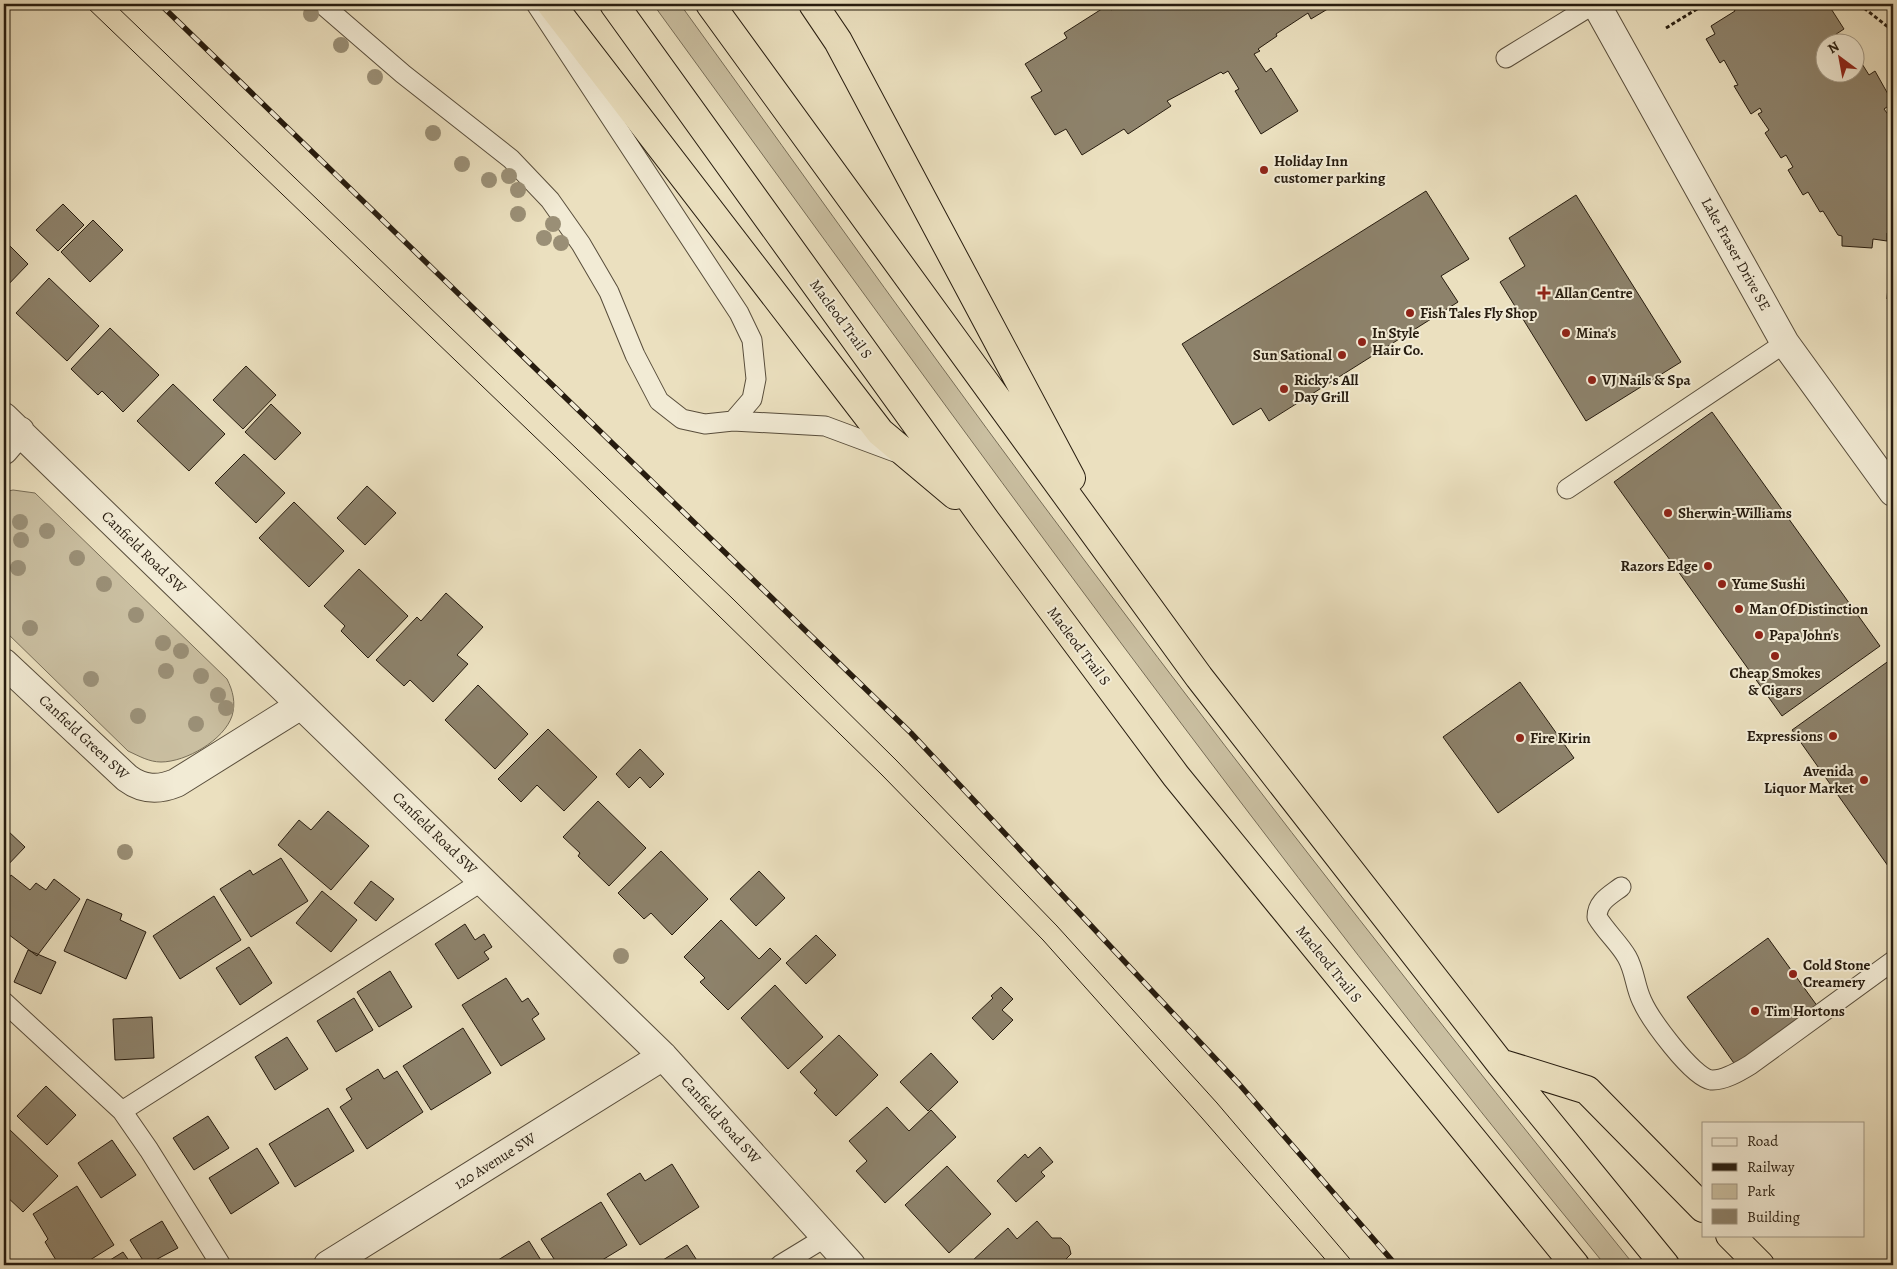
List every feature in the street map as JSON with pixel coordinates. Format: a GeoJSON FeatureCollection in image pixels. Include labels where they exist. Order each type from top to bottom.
{"type":"FeatureCollection","features":[{"type":"Feature","properties":{"kind":"highway"},"geometry":{"type":"LineString","coordinates":[[551,4],[880,432],[986,521]]}},
{"type":"Feature","properties":{"kind":"highway","name":"Macleod Trail S"},"geometry":{"type":"LineString","coordinates":[[614,4],[986,521],[1176,776],[1574,1265]]}},
{"type":"Feature","properties":{"kind":"highway"},"geometry":{"type":"LineString","coordinates":[[710,4],[1199,677],[1500,1064],[1665,1265]]}},
{"type":"Feature","properties":{"kind":"highway"},"geometry":{"type":"LineString","coordinates":[[813,4],[838,41],[1120,569]]}},
{"type":"Feature","properties":{"kind":"highway"},"geometry":{"type":"LineString","coordinates":[[1500,1064],[1587,1090],[1702,1207]]}},
{"type":"Feature","properties":{"kind":"highway"},"geometry":{"type":"LineString","coordinates":[[1731,1236],[1760,1265]]}},
{"type":"Feature","properties":{"kind":"street","name":"Lake Fraser Drive SE"},"geometry":{"type":"LineString","coordinates":[[1595,4],[1785,343],[1893,492]]}},
{"type":"Feature","properties":{"kind":"street","name":"Canfield Road SW"},"geometry":{"type":"LineString","coordinates":[[9,432],[301,705],[484,880],[663,1056],[851,1265]]}},
{"type":"Feature","properties":{"kind":"street","name":"Canfield Green SW"},"geometry":{"type":"LineString","coordinates":[[4,663],[127,778],[135,784],[152,788],[162,789],[176,783],[301,705]]}},
{"type":"Feature","properties":{"kind":"street","name":"120 Avenue SW"},"geometry":{"type":"LineString","coordinates":[[328,1265],[663,1056]]}},
{"type":"Feature","properties":{"kind":"lane"},"geometry":{"type":"LineString","coordinates":[[322,4],[403,74],[511,160],[550,200],[581,244],[609,292],[635,356],[659,401],[682,419],[705,424],[733,421],[825,426],[911,458]]}},
{"type":"Feature","properties":{"kind":"lane"},"geometry":{"type":"LineString","coordinates":[[536,4],[739,313],[752,340],[756,379],[752,399],[733,421]]}},
{"type":"Feature","properties":{"kind":"lane"},"geometry":{"type":"LineString","coordinates":[[1506,58],[1595,4]]}},
{"type":"Feature","properties":{"kind":"lane"},"geometry":{"type":"LineString","coordinates":[[1567,489],[1785,343]]}},
{"type":"Feature","properties":{"kind":"lane"},"geometry":{"type":"LineString","coordinates":[[122,1111],[484,880]]}},
{"type":"Feature","properties":{"kind":"lane"},"geometry":{"type":"LineString","coordinates":[[1620,887],[1602,902],[1597,909],[1597,917],[1627,957],[1642,1001],[1649,1013],[1692,1069],[1702,1077],[1712,1080],[1726,1077],[1750,1065],[1893,961]]}},
{"type":"Feature","properties":{"kind":"lane"},"geometry":{"type":"LineString","coordinates":[[4,1002],[122,1111],[149,1150],[221,1265]]}},
{"type":"Feature","properties":{"kind":"lane"},"geometry":{"type":"LineString","coordinates":[[780,1265],[826,1236]]}},
{"type":"Feature","properties":{"kind":"path"},"geometry":{"type":"LineString","coordinates":[[1666,28],[1705,4]]}},
{"type":"Feature","properties":{"kind":"path"},"geometry":{"type":"LineString","coordinates":[[1859,4],[1893,31]]}},
{"type":"Feature","properties":{"kind":"green space"},"geometry":{"type":"Polygon","coordinates":[[[653,4],[680,4],[987,429],[1224,745],[1496,1093],[1634,1265],[1605,1265],[1359,956],[1238,799],[1002,483],[653,4]]]}},
{"type":"Feature","properties":{"kind":"green space"},"geometry":{"type":"Polygon","coordinates":[[[13,490],[35,493],[227,679],[233,697],[232,716],[228,725],[213,741],[192,754],[171,761],[152,761],[128,751],[4,630],[4,492],[13,490]]]}},
{"type":"Feature","properties":{"kind":"building"},"geometry":{"type":"Polygon","coordinates":[[[1121,4],[1336,4],[1311,19],[1308,13],[1276,34],[1277,36],[1254,54],[1266,72],[1271,68],[1298,111],[1261,134],[1235,91],[1239,89],[1228,71],[1223,74],[1221,72],[1167,101],[1171,106],[1128,134],[1124,129],[1082,155],[1066,129],[1055,135],[1031,97],[1042,91],[1025,64],[1067,38],[1064,33],[1108,5],[1111,10],[1121,4]]]}},
{"type":"Feature","properties":{"kind":"building"},"geometry":{"type":"Polygon","coordinates":[[[1741,4],[1828,4],[1844,29],[1839,32],[1814,32],[1814,82],[1864,82],[1864,67],[1869,75],[1875,71],[1893,103],[1884,109],[1890,117],[1893,117],[1893,300],[1887,299],[1892,233],[1887,233],[1887,241],[1873,239],[1872,248],[1842,246],[1842,236],[1838,235],[1823,211],[1820,212],[1808,192],[1803,195],[1788,170],[1793,167],[1786,155],[1781,158],[1765,133],[1769,130],[1758,114],[1762,112],[1760,108],[1751,114],[1734,86],[1738,85],[1724,60],[1720,63],[1706,39],[1715,34],[1711,26],[1735,11],[1734,9],[1741,4]]]}},
{"type":"Feature","properties":{"kind":"building"},"geometry":{"type":"Polygon","coordinates":[[[1426,191],[1469,259],[1441,276],[1458,302],[1269,421],[1261,408],[1233,425],[1182,344],[1426,191]]]}},
{"type":"Feature","properties":{"kind":"building"},"geometry":{"type":"Polygon","coordinates":[[[1576,195],[1681,362],[1586,421],[1500,282],[1525,266],[1509,238],[1576,195]]]}},
{"type":"Feature","properties":{"kind":"building"},"geometry":{"type":"Polygon","coordinates":[[[63,204],[84,225],[58,251],[36,230],[63,204]]]}},
{"type":"Feature","properties":{"kind":"building"},"geometry":{"type":"Polygon","coordinates":[[[93,220],[123,250],[90,282],[61,252],[93,220]]]}},
{"type":"Feature","properties":{"kind":"building"},"geometry":{"type":"Polygon","coordinates":[[[4,240],[28,264],[4,289],[4,240]]]}},
{"type":"Feature","properties":{"kind":"building"},"geometry":{"type":"Polygon","coordinates":[[[49,278],[99,326],[67,361],[16,313],[49,278]]]}},
{"type":"Feature","properties":{"kind":"building"},"geometry":{"type":"Polygon","coordinates":[[[110,328],[159,375],[123,412],[102,391],[98,395],[71,369],[110,328]]]}},
{"type":"Feature","properties":{"kind":"building"},"geometry":{"type":"Polygon","coordinates":[[[246,366],[276,395],[243,429],[213,400],[246,366]]]}},
{"type":"Feature","properties":{"kind":"building"},"geometry":{"type":"Polygon","coordinates":[[[173,384],[225,434],[189,471],[137,421],[173,384]]]}},
{"type":"Feature","properties":{"kind":"building"},"geometry":{"type":"Polygon","coordinates":[[[271,404],[301,433],[275,460],[245,432],[271,404]]]}},
{"type":"Feature","properties":{"kind":"building"},"geometry":{"type":"Polygon","coordinates":[[[1712,412],[1880,646],[1782,716],[1614,482],[1712,412]]]}},
{"type":"Feature","properties":{"kind":"building"},"geometry":{"type":"Polygon","coordinates":[[[244,454],[285,493],[256,523],[215,483],[244,454]]]}},
{"type":"Feature","properties":{"kind":"building"},"geometry":{"type":"Polygon","coordinates":[[[367,486],[396,513],[365,545],[337,518],[367,486]]]}},
{"type":"Feature","properties":{"kind":"building"},"geometry":{"type":"Polygon","coordinates":[[[294,502],[344,551],[309,587],[259,538],[294,502]]]}},
{"type":"Feature","properties":{"kind":"building"},"geometry":{"type":"Polygon","coordinates":[[[359,569],[408,616],[368,658],[341,631],[345,626],[324,606],[359,569]]]}},
{"type":"Feature","properties":{"kind":"building"},"geometry":{"type":"Polygon","coordinates":[[[446,593],[483,627],[457,655],[468,664],[433,702],[410,680],[404,686],[376,660],[417,617],[421,621],[446,593]]]}},
{"type":"Feature","properties":{"kind":"building"},"geometry":{"type":"Polygon","coordinates":[[[1890,660],[1893,665],[1893,873],[1792,730],[1890,660]]]}},
{"type":"Feature","properties":{"kind":"building"},"geometry":{"type":"Polygon","coordinates":[[[1520,682],[1574,758],[1498,813],[1443,737],[1520,682]]]}},
{"type":"Feature","properties":{"kind":"building"},"geometry":{"type":"Polygon","coordinates":[[[478,685],[528,734],[495,769],[445,720],[478,685]]]}},
{"type":"Feature","properties":{"kind":"building"},"geometry":{"type":"Polygon","coordinates":[[[548,729],[597,777],[564,811],[537,785],[521,802],[498,779],[548,729]]]}},
{"type":"Feature","properties":{"kind":"building"},"geometry":{"type":"Polygon","coordinates":[[[640,749],[664,774],[650,788],[640,777],[629,788],[616,774],[640,749]]]}},
{"type":"Feature","properties":{"kind":"building"},"geometry":{"type":"Polygon","coordinates":[[[598,801],[646,848],[609,886],[578,856],[580,853],[563,837],[598,801]]]}},
{"type":"Feature","properties":{"kind":"building"},"geometry":{"type":"Polygon","coordinates":[[[328,811],[369,846],[331,890],[278,845],[299,820],[311,830],[328,811]]]}},
{"type":"Feature","properties":{"kind":"building"},"geometry":{"type":"Polygon","coordinates":[[[4,822],[9,827],[7,830],[25,847],[4,869],[4,822]]]}},
{"type":"Feature","properties":{"kind":"building"},"geometry":{"type":"Polygon","coordinates":[[[661,851],[708,899],[672,935],[651,913],[644,919],[618,893],[661,851]]]}},
{"type":"Feature","properties":{"kind":"building"},"geometry":{"type":"Polygon","coordinates":[[[281,858],[308,901],[251,937],[220,889],[250,870],[253,875],[281,858]]]}},
{"type":"Feature","properties":{"kind":"building"},"geometry":{"type":"Polygon","coordinates":[[[759,871],[785,898],[756,926],[730,899],[759,871]]]}},
{"type":"Feature","properties":{"kind":"building"},"geometry":{"type":"Polygon","coordinates":[[[11,875],[30,890],[36,883],[46,890],[54,879],[80,899],[37,956],[4,931],[4,885],[11,875]]]}},
{"type":"Feature","properties":{"kind":"building"},"geometry":{"type":"Polygon","coordinates":[[[371,881],[394,899],[376,921],[354,903],[371,881]]]}},
{"type":"Feature","properties":{"kind":"building"},"geometry":{"type":"Polygon","coordinates":[[[322,891],[357,920],[331,952],[296,923],[322,891]]]}},
{"type":"Feature","properties":{"kind":"building"},"geometry":{"type":"Polygon","coordinates":[[[214,896],[241,940],[180,979],[153,936],[214,896]]]}},
{"type":"Feature","properties":{"kind":"building"},"geometry":{"type":"Polygon","coordinates":[[[87,899],[122,914],[120,920],[146,932],[126,979],[64,951],[87,899]]]}},
{"type":"Feature","properties":{"kind":"building"},"geometry":{"type":"Polygon","coordinates":[[[721,920],[759,959],[770,948],[781,959],[728,1010],[700,982],[705,978],[684,957],[721,920]]]}},
{"type":"Feature","properties":{"kind":"building"},"geometry":{"type":"Polygon","coordinates":[[[465,924],[475,940],[484,934],[492,947],[484,952],[489,959],[458,979],[435,944],[465,924]]]}},
{"type":"Feature","properties":{"kind":"building"},"geometry":{"type":"Polygon","coordinates":[[[816,935],[836,955],[806,984],[786,963],[816,935]]]}},
{"type":"Feature","properties":{"kind":"building"},"geometry":{"type":"Polygon","coordinates":[[[1768,938],[1818,1007],[1736,1066],[1687,997],[1768,938]]]}},
{"type":"Feature","properties":{"kind":"building"},"geometry":{"type":"Polygon","coordinates":[[[249,947],[272,983],[240,1005],[216,968],[249,947]]]}},
{"type":"Feature","properties":{"kind":"building"},"geometry":{"type":"Polygon","coordinates":[[[28,950],[56,962],[41,994],[14,982],[28,950]]]}},
{"type":"Feature","properties":{"kind":"building"},"geometry":{"type":"Polygon","coordinates":[[[390,971],[412,1007],[379,1027],[357,992],[390,971]]]}},
{"type":"Feature","properties":{"kind":"building"},"geometry":{"type":"Polygon","coordinates":[[[506,978],[522,1002],[528,998],[539,1014],[532,1019],[545,1039],[501,1066],[462,1005],[506,978]]]}},
{"type":"Feature","properties":{"kind":"building"},"geometry":{"type":"Polygon","coordinates":[[[775,985],[823,1037],[788,1069],[741,1018],[775,985]]]}},
{"type":"Feature","properties":{"kind":"building"},"geometry":{"type":"Polygon","coordinates":[[[1001,987],[1013,999],[1002,1010],[1013,1020],[993,1040],[972,1018],[993,998],[991,996],[1001,987]]]}},
{"type":"Feature","properties":{"kind":"building"},"geometry":{"type":"Polygon","coordinates":[[[354,998],[373,1030],[336,1052],[317,1021],[354,998]]]}},
{"type":"Feature","properties":{"kind":"building"},"geometry":{"type":"Polygon","coordinates":[[[152,1017],[154,1058],[115,1060],[113,1019],[152,1017]]]}},
{"type":"Feature","properties":{"kind":"building"},"geometry":{"type":"Polygon","coordinates":[[[463,1028],[491,1073],[431,1110],[403,1066],[463,1028]]]}},
{"type":"Feature","properties":{"kind":"building"},"geometry":{"type":"Polygon","coordinates":[[[839,1035],[878,1075],[836,1116],[814,1093],[817,1090],[800,1072],[839,1035]]]}},
{"type":"Feature","properties":{"kind":"building"},"geometry":{"type":"Polygon","coordinates":[[[287,1037],[308,1069],[275,1090],[255,1057],[287,1037]]]}},
{"type":"Feature","properties":{"kind":"building"},"geometry":{"type":"Polygon","coordinates":[[[931,1053],[958,1082],[928,1111],[900,1082],[931,1053]]]}},
{"type":"Feature","properties":{"kind":"building"},"geometry":{"type":"Polygon","coordinates":[[[378,1069],[384,1079],[397,1071],[423,1112],[367,1149],[340,1107],[352,1099],[346,1089],[378,1069]]]}},
{"type":"Feature","properties":{"kind":"building"},"geometry":{"type":"Polygon","coordinates":[[[46,1086],[76,1115],[47,1145],[17,1116],[46,1086]]]}},
{"type":"Feature","properties":{"kind":"building"},"geometry":{"type":"Polygon","coordinates":[[[887,1107],[909,1131],[931,1110],[956,1137],[885,1203],[856,1171],[867,1161],[849,1141],[887,1107]]]}},
{"type":"Feature","properties":{"kind":"building"},"geometry":{"type":"Polygon","coordinates":[[[328,1108],[354,1151],[295,1187],[269,1144],[328,1108]]]}},
{"type":"Feature","properties":{"kind":"building"},"geometry":{"type":"Polygon","coordinates":[[[208,1116],[229,1148],[194,1170],[173,1138],[208,1116]]]}},
{"type":"Feature","properties":{"kind":"building"},"geometry":{"type":"Polygon","coordinates":[[[9,1129],[58,1176],[23,1212],[4,1194],[4,1134],[9,1129]]]}},
{"type":"Feature","properties":{"kind":"building"},"geometry":{"type":"Polygon","coordinates":[[[112,1140],[136,1175],[101,1198],[78,1163],[112,1140]]]}},
{"type":"Feature","properties":{"kind":"building"},"geometry":{"type":"Polygon","coordinates":[[[1040,1147],[1053,1162],[1041,1172],[1045,1176],[1016,1202],[997,1181],[1025,1154],[1028,1158],[1040,1147]]]}},
{"type":"Feature","properties":{"kind":"building"},"geometry":{"type":"Polygon","coordinates":[[[257,1148],[279,1183],[231,1214],[209,1178],[257,1148]]]}},
{"type":"Feature","properties":{"kind":"building"},"geometry":{"type":"Polygon","coordinates":[[[672,1164],[699,1207],[640,1245],[607,1194],[640,1173],[645,1181],[672,1164]]]}},
{"type":"Feature","properties":{"kind":"building"},"geometry":{"type":"Polygon","coordinates":[[[947,1166],[991,1214],[949,1253],[905,1205],[947,1166]]]}},
{"type":"Feature","properties":{"kind":"building"},"geometry":{"type":"Polygon","coordinates":[[[77,1186],[114,1245],[82,1265],[59,1265],[45,1242],[48,1239],[33,1214],[77,1186]]]}},
{"type":"Feature","properties":{"kind":"building"},"geometry":{"type":"Polygon","coordinates":[[[601,1202],[627,1245],[594,1265],[558,1265],[541,1239],[601,1202]]]}},
{"type":"Feature","properties":{"kind":"building"},"geometry":{"type":"Polygon","coordinates":[[[162,1221],[178,1248],[146,1265],[130,1240],[162,1221]]]}},
{"type":"Feature","properties":{"kind":"building"},"geometry":{"type":"Polygon","coordinates":[[[1037,1221],[1052,1238],[1061,1238],[1069,1246],[1071,1254],[1064,1261],[1054,1265],[976,1265],[972,1261],[1008,1228],[1017,1239],[1037,1221]]]}},
{"type":"Feature","properties":{"kind":"building"},"geometry":{"type":"Polygon","coordinates":[[[529,1241],[544,1265],[490,1265],[529,1241]]]}},
{"type":"Feature","properties":{"kind":"building"},"geometry":{"type":"Polygon","coordinates":[[[687,1245],[700,1265],[655,1265],[687,1245]]]}},
{"type":"Feature","properties":{"kind":"building"},"geometry":{"type":"Polygon","coordinates":[[[123,1252],[132,1265],[102,1265],[123,1252]]]}},
{"type":"Feature","properties":{"kind":"tram line"},"geometry":{"type":"LineString","coordinates":[[84,4],[555,456],[882,775],[1043,940],[1330,1265]]}},
{"type":"Feature","properties":{"kind":"tram line"},"geometry":{"type":"LineString","coordinates":[[114,4],[733,599],[896,760],[1057,926],[1217,1103],[1355,1265]]}},
{"type":"Feature","properties":{"kind":"railway"},"geometry":{"type":"LineString","coordinates":[[160,4],[911,733],[1239,1084],[1396,1265]]}},
{"type":"Feature","properties":{"kind":"place","name":"Holiday Inn customer parking"},"geometry":{"type":"Point","coordinates":[1264,170]}},
{"type":"Feature","properties":{"kind":"place","name":"Allan Centre"},"geometry":{"type":"Point","coordinates":[1544,293]}},
{"type":"Feature","properties":{"kind":"place","name":"Fish Tales Fly Shop"},"geometry":{"type":"Point","coordinates":[1410,313]}},
{"type":"Feature","properties":{"kind":"place","name":"Mina's"},"geometry":{"type":"Point","coordinates":[1566,333]}},
{"type":"Feature","properties":{"kind":"place","name":"In Style Hair Co."},"geometry":{"type":"Point","coordinates":[1362,342]}},
{"type":"Feature","properties":{"kind":"place","name":"Sun Sational"},"geometry":{"type":"Point","coordinates":[1342,355]}},
{"type":"Feature","properties":{"kind":"place","name":"VJ Nails & Spa"},"geometry":{"type":"Point","coordinates":[1592,380]}},
{"type":"Feature","properties":{"kind":"place","name":"Ricky's All Day Grill"},"geometry":{"type":"Point","coordinates":[1284,389]}},
{"type":"Feature","properties":{"kind":"place","name":"Sherwin-Williams"},"geometry":{"type":"Point","coordinates":[1668,513]}},
{"type":"Feature","properties":{"kind":"place","name":"Razors Edge"},"geometry":{"type":"Point","coordinates":[1708,566]}},
{"type":"Feature","properties":{"kind":"place","name":"Yume Sushi"},"geometry":{"type":"Point","coordinates":[1722,584]}},
{"type":"Feature","properties":{"kind":"place","name":"Man Of Distinction"},"geometry":{"type":"Point","coordinates":[1739,609]}},
{"type":"Feature","properties":{"kind":"place","name":"Papa John's"},"geometry":{"type":"Point","coordinates":[1759,635]}},
{"type":"Feature","properties":{"kind":"place","name":"Cheap Smokes & Cigars"},"geometry":{"type":"Point","coordinates":[1775,656]}},
{"type":"Feature","properties":{"kind":"place","name":"Expressions"},"geometry":{"type":"Point","coordinates":[1833,736]}},
{"type":"Feature","properties":{"kind":"place","name":"Fire Kirin"},"geometry":{"type":"Point","coordinates":[1520,738]}},
{"type":"Feature","properties":{"kind":"place","name":"Avenida Liquor Market"},"geometry":{"type":"Point","coordinates":[1864,780]}},
{"type":"Feature","properties":{"kind":"place","name":"Cold Stone Creamery"},"geometry":{"type":"Point","coordinates":[1793,974]}},
{"type":"Feature","properties":{"kind":"place","name":"Tim Hortons"},"geometry":{"type":"Point","coordinates":[1755,1011]}}]}
